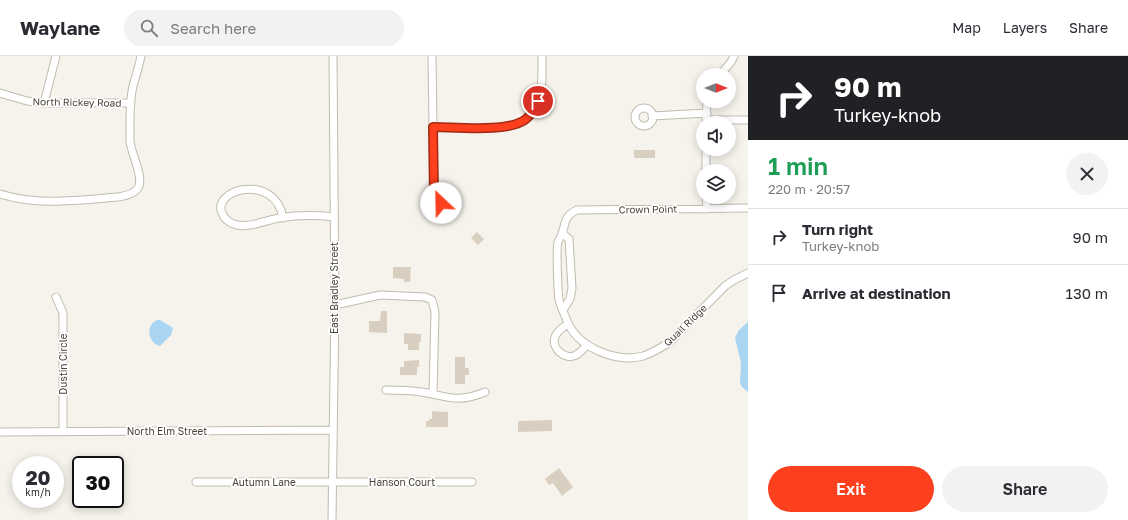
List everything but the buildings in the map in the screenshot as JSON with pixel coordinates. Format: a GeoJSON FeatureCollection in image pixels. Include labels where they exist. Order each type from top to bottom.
{"type":"FeatureCollection","features":[{"type":"Feature","properties":{"kind":"street"},"geometry":{"type":"LineString","coordinates":[[44,103],[56,56]]}},
{"type":"Feature","properties":{"kind":"street"},"geometry":{"type":"LineString","coordinates":[[0,194],[16,199],[46,202],[127,196],[132,193],[139,186],[140,177],[130,143],[133,87],[141,56]]}},
{"type":"Feature","properties":{"kind":"street","name":"East Bradley Street"},"geometry":{"type":"LineString","coordinates":[[332,520],[335,305],[333,56]]}},
{"type":"Feature","properties":{"kind":"street"},"geometry":{"type":"LineString","coordinates":[[432,56],[434,196]]}},
{"type":"Feature","properties":{"kind":"street"},"geometry":{"type":"LineString","coordinates":[[433,127],[497,128],[515,125],[525,120],[533,112],[542,87],[542,56]]}},
{"type":"Feature","properties":{"kind":"street"},"geometry":{"type":"LineString","coordinates":[[726,68],[734,56]]}},
{"type":"Feature","properties":{"kind":"street","name":"North Rickey Road"},"geometry":{"type":"LineString","coordinates":[[0,93],[27,101],[44,103],[131,103]]}},
{"type":"Feature","properties":{"kind":"street"},"geometry":{"type":"LineString","coordinates":[[652,116],[696,118]]}},
{"type":"Feature","properties":{"kind":"street"},"geometry":{"type":"LineString","coordinates":[[736,120],[748,120]]}},
{"type":"Feature","properties":{"kind":"street"},"geometry":{"type":"LineString","coordinates":[[284,218],[277,200],[272,195],[257,190],[243,190],[228,194],[222,204],[222,214],[227,220],[238,225],[245,226],[284,218],[320,216],[334,217]]}},
{"type":"Feature","properties":{"kind":"street"},"geometry":{"type":"LineString","coordinates":[[706,204],[706,209]]}},
{"type":"Feature","properties":{"kind":"street","name":"Crown Point"},"geometry":{"type":"LineString","coordinates":[[562,233],[568,216],[578,210],[748,208]]}},
{"type":"Feature","properties":{"kind":"street"},"geometry":{"type":"LineString","coordinates":[[562,233],[569,239],[572,288],[570,299],[563,310]]}},
{"type":"Feature","properties":{"kind":"street","name":"Quail Ridge"},"geometry":{"type":"LineString","coordinates":[[562,233],[557,243],[559,300],[568,324],[587,344],[610,356],[634,358],[652,352],[670,342],[725,286],[748,273]]}},
{"type":"Feature","properties":{"kind":"street"},"geometry":{"type":"LineString","coordinates":[[335,305],[380,295],[425,297],[432,300],[435,312],[433,394]]}},
{"type":"Feature","properties":{"kind":"street","name":"Dustin Circle"},"geometry":{"type":"LineString","coordinates":[[56,297],[63,313],[63,432]]}},
{"type":"Feature","properties":{"kind":"street"},"geometry":{"type":"LineString","coordinates":[[568,324],[559,330],[555,337],[554,343],[556,349],[562,355],[569,357],[576,355],[587,344]]}},
{"type":"Feature","properties":{"kind":"street"},"geometry":{"type":"LineString","coordinates":[[386,390],[409,390],[451,398],[472,397],[485,392]]}},
{"type":"Feature","properties":{"kind":"street","name":"North Elm Street"},"geometry":{"type":"LineString","coordinates":[[0,432],[333,430]]}},
{"type":"Feature","properties":{"kind":"street","name":"Autumn Lane"},"geometry":{"type":"LineString","coordinates":[[196,482],[333,482]]}},
{"type":"Feature","properties":{"kind":"street","name":"Hanson Court"},"geometry":{"type":"LineString","coordinates":[[333,482],[472,482]]}},
{"type":"Feature","properties":{"kind":"water"},"geometry":{"type":"Polygon","coordinates":[[[157,320],[160,320],[173,328],[171,335],[160,346],[154,343],[150,337],[149,331],[152,324],[157,320]]]}},
{"type":"Feature","properties":{"kind":"water"},"geometry":{"type":"Polygon","coordinates":[[[748,322],[748,392],[741,386],[741,363],[735,338],[739,330],[748,322]]]}},
{"type":"Feature","properties":{"kind":"route"},"geometry":{"type":"LineString","coordinates":[[441,203],[439,198],[434,196],[433,127],[497,128],[515,125],[525,120],[533,112],[538,101]]}}]}
